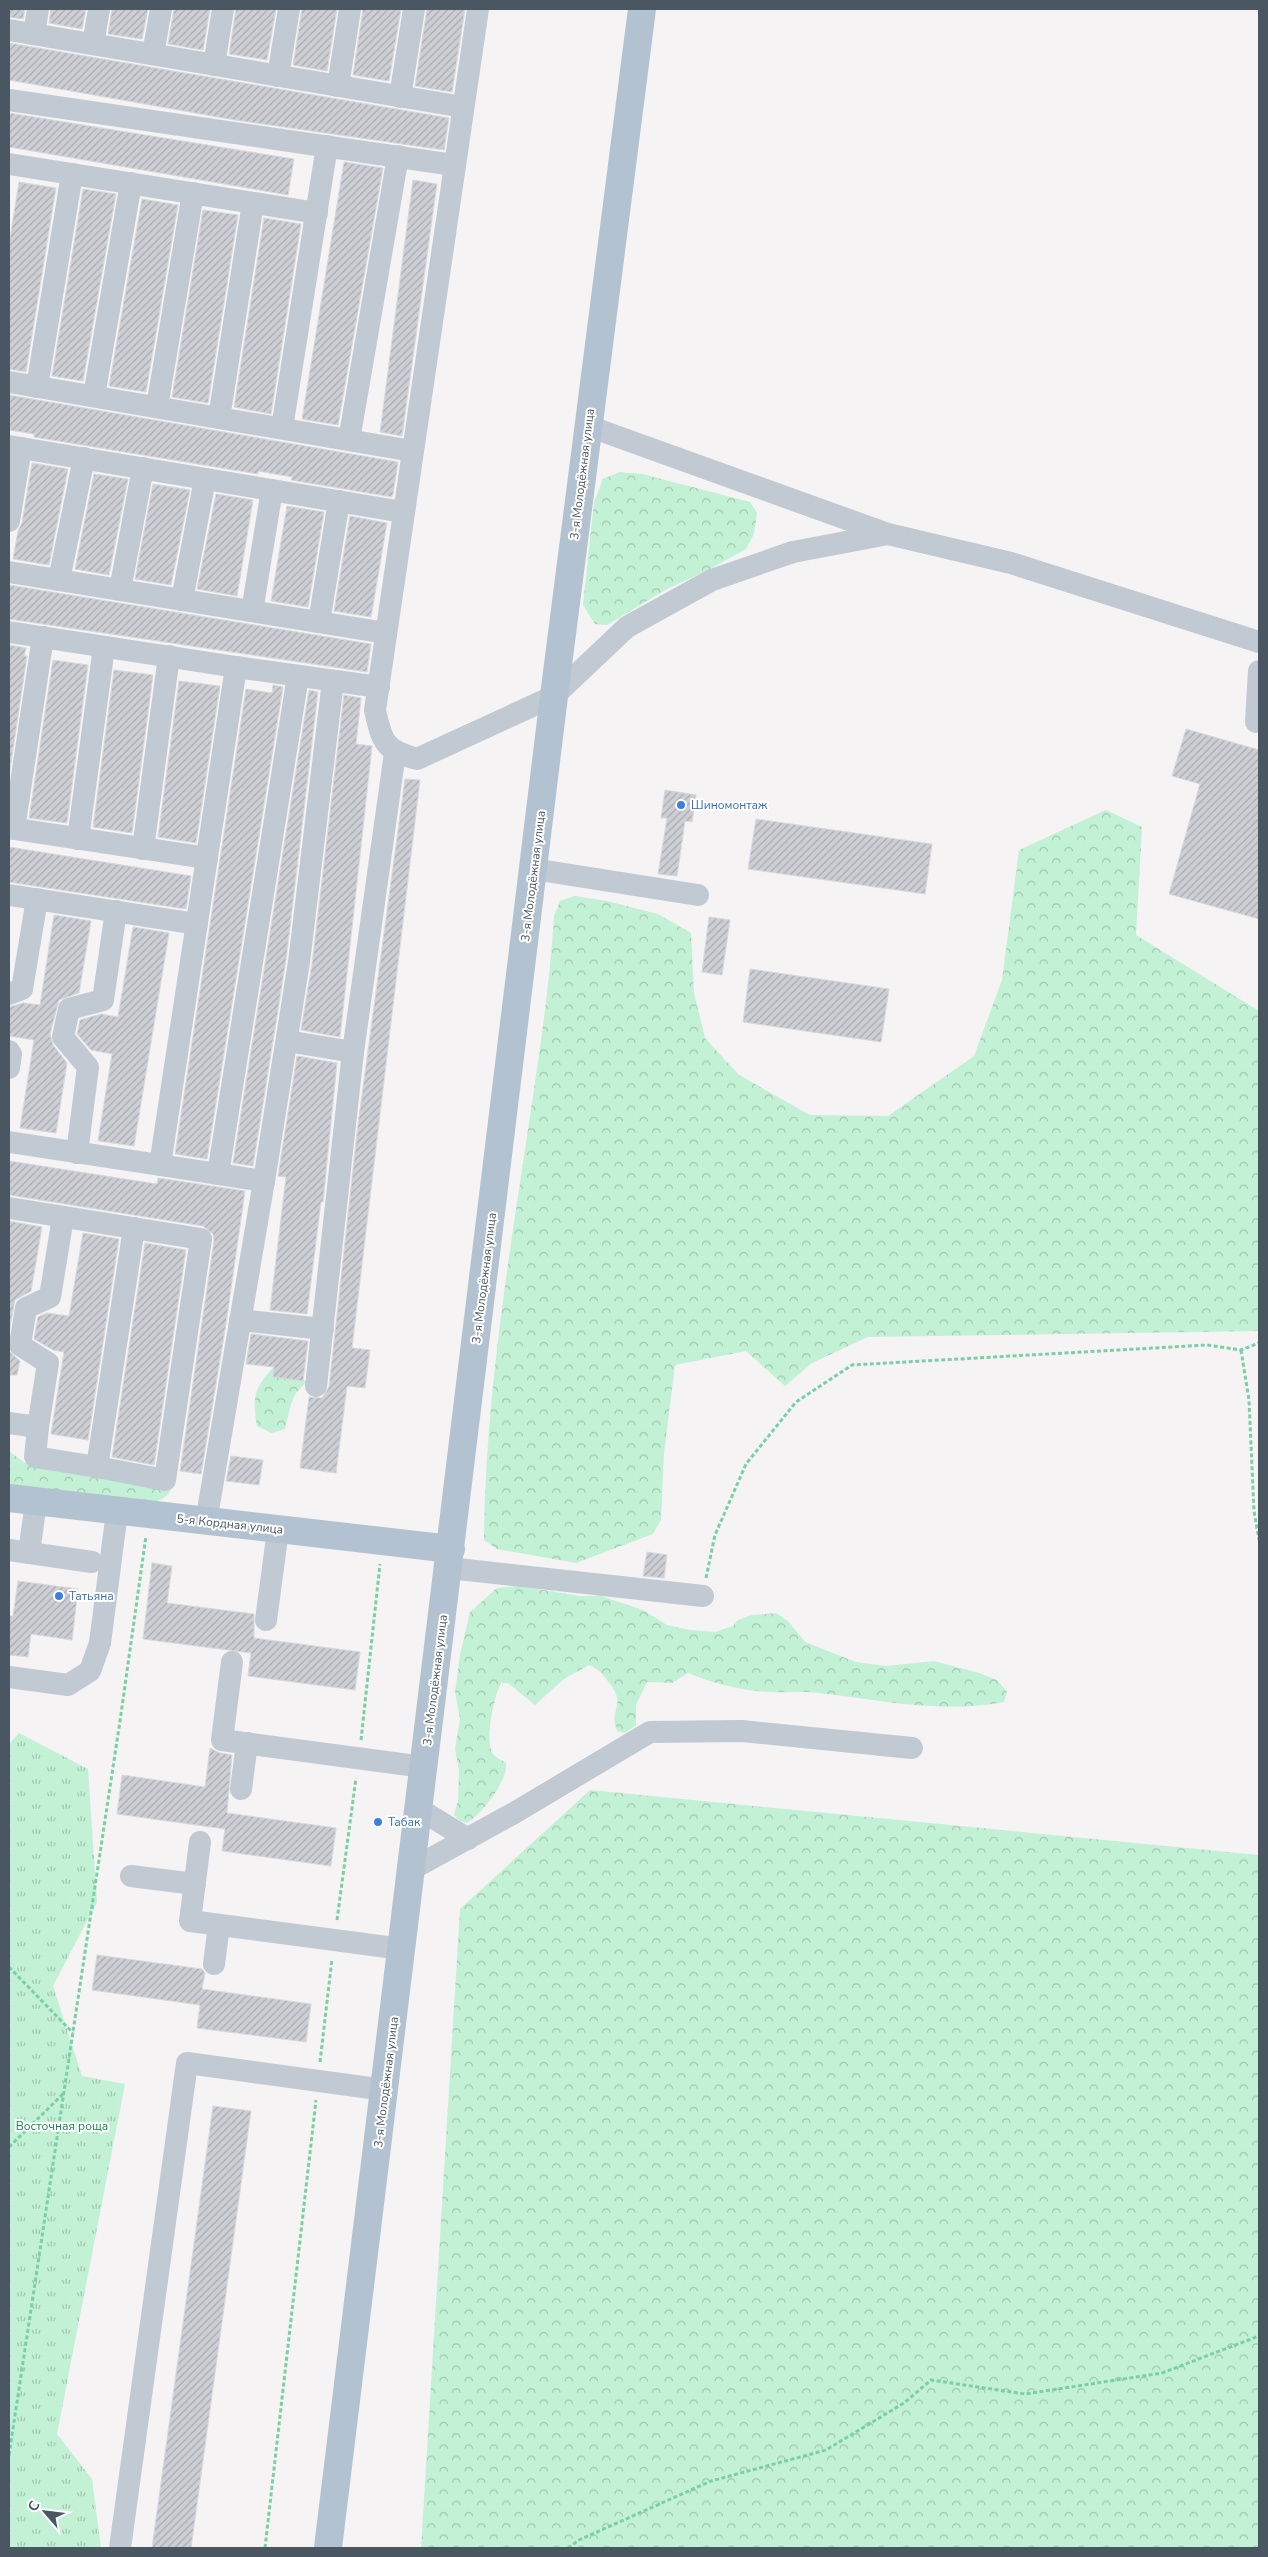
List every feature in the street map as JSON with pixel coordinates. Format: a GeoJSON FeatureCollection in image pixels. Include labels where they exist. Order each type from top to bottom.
{"type":"FeatureCollection","features":[{"type":"Feature","properties":{"kind":"main road","name":"3-я Молодёжная улица"},"geometry":{"type":"LineString","coordinates":[[328,2548],[554,696],[642,9]]}},
{"type":"Feature","properties":{"kind":"main road","name":"5-я Кордная улица"},"geometry":{"type":"LineString","coordinates":[[9,1498],[149,1516],[383,1541],[450,1559]]}},
{"type":"Feature","properties":{"kind":"street"},"geometry":{"type":"LineString","coordinates":[[34,34],[38,9]]}},
{"type":"Feature","properties":{"kind":"street"},"geometry":{"type":"LineString","coordinates":[[93,44],[99,9]]}},
{"type":"Feature","properties":{"kind":"street"},"geometry":{"type":"LineString","coordinates":[[153,54],[161,9]]}},
{"type":"Feature","properties":{"kind":"street"},"geometry":{"type":"LineString","coordinates":[[214,65],[223,9]]}},
{"type":"Feature","properties":{"kind":"street"},"geometry":{"type":"LineString","coordinates":[[278,76],[289,9]]}},
{"type":"Feature","properties":{"kind":"street"},"geometry":{"type":"LineString","coordinates":[[338,86],[350,9]]}},
{"type":"Feature","properties":{"kind":"street"},"geometry":{"type":"LineString","coordinates":[[400,97],[414,9]]}},
{"type":"Feature","properties":{"kind":"street"},"geometry":{"type":"LineString","coordinates":[[478,9],[462,107],[375,710],[380,734],[395,753],[417,759],[554,696],[627,627],[712,580],[793,552],[888,534]]}},
{"type":"Feature","properties":{"kind":"street"},"geometry":{"type":"LineString","coordinates":[[9,30],[462,107]]}},
{"type":"Feature","properties":{"kind":"street"},"geometry":{"type":"LineString","coordinates":[[9,100],[454,165]]}},
{"type":"Feature","properties":{"kind":"street"},"geometry":{"type":"LineString","coordinates":[[282,428],[327,146]]}},
{"type":"Feature","properties":{"kind":"street"},"geometry":{"type":"LineString","coordinates":[[350,440],[398,156]]}},
{"type":"Feature","properties":{"kind":"street"},"geometry":{"type":"LineString","coordinates":[[9,164],[316,213]]}},
{"type":"Feature","properties":{"kind":"street"},"geometry":{"type":"LineString","coordinates":[[37,387],[72,174]]}},
{"type":"Feature","properties":{"kind":"street"},"geometry":{"type":"LineString","coordinates":[[94,396],[130,183]]}},
{"type":"Feature","properties":{"kind":"street"},"geometry":{"type":"LineString","coordinates":[[157,407],[193,193]]}},
{"type":"Feature","properties":{"kind":"street"},"geometry":{"type":"LineString","coordinates":[[219,418],[253,203]]}},
{"type":"Feature","properties":{"kind":"street"},"geometry":{"type":"LineString","coordinates":[[9,382],[412,451]]}},
{"type":"Feature","properties":{"kind":"street"},"geometry":{"type":"LineString","coordinates":[[588,426],[888,534],[1011,563],[1259,642]]}},
{"type":"Feature","properties":{"kind":"street"},"geometry":{"type":"LineString","coordinates":[[9,521],[15,447],[404,512]]}},
{"type":"Feature","properties":{"kind":"street"},"geometry":{"type":"LineString","coordinates":[[59,580],[84,458]]}},
{"type":"Feature","properties":{"kind":"street"},"geometry":{"type":"LineString","coordinates":[[120,590],[143,468]]}},
{"type":"Feature","properties":{"kind":"street"},"geometry":{"type":"LineString","coordinates":[[182,600],[204,479]]}},
{"type":"Feature","properties":{"kind":"street"},"geometry":{"type":"LineString","coordinates":[[252,611],[272,490]]}},
{"type":"Feature","properties":{"kind":"street"},"geometry":{"type":"LineString","coordinates":[[319,622],[339,501]]}},
{"type":"Feature","properties":{"kind":"street"},"geometry":{"type":"LineString","coordinates":[[9,572],[386,632]]}},
{"type":"Feature","properties":{"kind":"street"},"geometry":{"type":"LineString","coordinates":[[9,632],[379,687]]}},
{"type":"Feature","properties":{"kind":"street"},"geometry":{"type":"LineString","coordinates":[[43,637],[11,829],[207,858]]}},
{"type":"Feature","properties":{"kind":"street"},"geometry":{"type":"LineString","coordinates":[[78,839],[104,646]]}},
{"type":"Feature","properties":{"kind":"street"},"geometry":{"type":"LineString","coordinates":[[143,849],[169,656]]}},
{"type":"Feature","properties":{"kind":"street"},"geometry":{"type":"LineString","coordinates":[[160,1165],[236,667]]}},
{"type":"Feature","properties":{"kind":"street"},"geometry":{"type":"LineString","coordinates":[[1256,722],[1259,671]]}},
{"type":"Feature","properties":{"kind":"street"},"geometry":{"type":"LineString","coordinates":[[218,1174],[298,676]]}},
{"type":"Feature","properties":{"kind":"street"},"geometry":{"type":"LineString","coordinates":[[206,1522],[300,962],[333,681]]}},
{"type":"Feature","properties":{"kind":"street"},"geometry":{"type":"LineString","coordinates":[[316,1386],[353,1052],[395,753]]}},
{"type":"Feature","properties":{"kind":"street"},"geometry":{"type":"LineString","coordinates":[[534,869],[698,895]]}},
{"type":"Feature","properties":{"kind":"street"},"geometry":{"type":"LineString","coordinates":[[9,895],[197,924]]}},
{"type":"Feature","properties":{"kind":"street"},"geometry":{"type":"LineString","coordinates":[[9,994],[22,989],[37,899]]}},
{"type":"Feature","properties":{"kind":"street"},"geometry":{"type":"LineString","coordinates":[[77,1153],[88,1068],[63,1037],[68,1009],[103,1000],[116,911]]}},
{"type":"Feature","properties":{"kind":"street"},"geometry":{"type":"LineString","coordinates":[[287,1041],[353,1052]]}},
{"type":"Feature","properties":{"kind":"street"},"geometry":{"type":"LineString","coordinates":[[9,1052],[11,1054],[9,1068]]}},
{"type":"Feature","properties":{"kind":"street"},"geometry":{"type":"LineString","coordinates":[[9,1142],[264,1181]]}},
{"type":"Feature","properties":{"kind":"street"},"geometry":{"type":"LineString","coordinates":[[9,1208],[201,1239],[165,1480],[35,1457],[48,1363],[20,1345],[26,1308],[50,1297],[63,1217]]}},
{"type":"Feature","properties":{"kind":"street"},"geometry":{"type":"LineString","coordinates":[[97,1467],[134,1228]]}},
{"type":"Feature","properties":{"kind":"street"},"geometry":{"type":"LineString","coordinates":[[240,1320],[323,1329]]}},
{"type":"Feature","properties":{"kind":"street"},"geometry":{"type":"LineString","coordinates":[[9,1423],[38,1427]]}},
{"type":"Feature","properties":{"kind":"street"},"geometry":{"type":"LineString","coordinates":[[36,1502],[19,1552],[92,1562]]}},
{"type":"Feature","properties":{"kind":"street"},"geometry":{"type":"LineString","coordinates":[[9,1677],[68,1685],[90,1671],[100,1643],[117,1512]]}},
{"type":"Feature","properties":{"kind":"street"},"geometry":{"type":"LineString","coordinates":[[266,1620],[278,1530]]}},
{"type":"Feature","properties":{"kind":"street"},"geometry":{"type":"LineString","coordinates":[[450,1559],[703,1596]]}},
{"type":"Feature","properties":{"kind":"street"},"geometry":{"type":"LineString","coordinates":[[232,1662],[222,1740],[424,1768]]}},
{"type":"Feature","properties":{"kind":"street"},"geometry":{"type":"LineString","coordinates":[[412,1869],[650,1732],[742,1731],[912,1748]]}},
{"type":"Feature","properties":{"kind":"street"},"geometry":{"type":"LineString","coordinates":[[241,1788],[247,1744]]}},
{"type":"Feature","properties":{"kind":"street"},"geometry":{"type":"LineString","coordinates":[[419,1809],[468,1838]]}},
{"type":"Feature","properties":{"kind":"street"},"geometry":{"type":"LineString","coordinates":[[200,1842],[190,1921],[402,1950]]}},
{"type":"Feature","properties":{"kind":"street"},"geometry":{"type":"LineString","coordinates":[[131,1876],[195,1884]]}},
{"type":"Feature","properties":{"kind":"street"},"geometry":{"type":"LineString","coordinates":[[214,1964],[219,1925]]}},
{"type":"Feature","properties":{"kind":"street"},"geometry":{"type":"LineString","coordinates":[[120,2548],[186,2064],[385,2090]]}},
{"type":"Feature","properties":{"kind":"path"},"geometry":{"type":"LineString","coordinates":[[703,1596],[714,1535],[746,1464],[796,1402],[852,1366],[1207,1345],[1241,1350],[1259,1343]]}},
{"type":"Feature","properties":{"kind":"path"},"geometry":{"type":"LineString","coordinates":[[1241,1350],[1249,1400],[1254,1511],[1259,1540]]}},
{"type":"Feature","properties":{"kind":"path"},"geometry":{"type":"LineString","coordinates":[[9,2455],[149,1516]]}},
{"type":"Feature","properties":{"kind":"path"},"geometry":{"type":"LineString","coordinates":[[265,2548],[334,1940],[359,1758],[383,1541]]}},
{"type":"Feature","properties":{"kind":"path"},"geometry":{"type":"LineString","coordinates":[[9,1967],[73,2033]]}},
{"type":"Feature","properties":{"kind":"path"},"geometry":{"type":"LineString","coordinates":[[9,2147],[64,2094]]}},
{"type":"Feature","properties":{"kind":"path"},"geometry":{"type":"LineString","coordinates":[[568,2548],[578,2540],[711,2480],[826,2450],[904,2403],[931,2380],[1025,2394],[1162,2373],[1259,2336]]}},
{"type":"Feature","properties":{"kind":"green space"},"geometry":{"type":"Polygon","coordinates":[[[619,472],[642,474],[750,502],[757,513],[754,534],[746,549],[710,569],[667,589],[607,625],[595,624],[583,605],[594,502],[603,479],[619,472]]]}},
{"type":"Feature","properties":{"kind":"green space"},"geometry":{"type":"Polygon","coordinates":[[[1106,810],[1142,827],[1136,935],[1259,1011],[1259,1331],[868,1337],[812,1363],[785,1386],[746,1351],[675,1365],[664,1453],[661,1520],[653,1534],[576,1563],[497,1549],[484,1540],[488,1446],[497,1351],[541,1040],[554,916],[560,901],[575,896],[607,901],[658,914],[691,933],[694,993],[705,1038],[739,1075],[810,1115],[888,1116],[974,1056],[1002,980],[1019,850],[1106,810]]]}},
{"type":"Feature","properties":{"kind":"green space"},"geometry":{"type":"Polygon","coordinates":[[[274,1367],[273,1377],[307,1381],[296,1393],[291,1404],[285,1429],[272,1433],[257,1426],[255,1400],[262,1381],[274,1367]]]}},
{"type":"Feature","properties":{"kind":"green space"},"geometry":{"type":"Polygon","coordinates":[[[9,1451],[25,1463],[173,1482],[171,1490],[167,1495],[155,1502],[55,1500],[9,1484],[9,1451]]]}},
{"type":"Feature","properties":{"kind":"green space"},"geometry":{"type":"Polygon","coordinates":[[[519,1586],[580,1596],[601,1596],[643,1610],[667,1625],[690,1630],[715,1632],[733,1626],[738,1620],[752,1615],[776,1613],[788,1621],[805,1642],[856,1662],[886,1666],[934,1661],[979,1673],[997,1680],[1007,1692],[1004,1702],[957,1707],[911,1705],[813,1692],[749,1690],[717,1683],[688,1673],[672,1683],[647,1682],[636,1705],[636,1725],[625,1733],[617,1731],[615,1723],[617,1696],[601,1673],[589,1665],[564,1679],[535,1705],[508,1683],[501,1683],[493,1708],[489,1739],[493,1754],[506,1763],[506,1770],[493,1796],[480,1812],[467,1823],[460,1821],[454,1815],[458,1801],[459,1770],[455,1749],[460,1719],[455,1692],[460,1655],[470,1612],[497,1588],[519,1586]]]}},
{"type":"Feature","properties":{"kind":"green space","name":"Восточная роща"},"geometry":{"type":"Polygon","coordinates":[[[19,1733],[88,1769],[97,1902],[53,1986],[82,2076],[125,2084],[57,2434],[92,2479],[101,2548],[9,2548],[9,1744],[19,1733]]]}},
{"type":"Feature","properties":{"kind":"green space"},"geometry":{"type":"Polygon","coordinates":[[[590,1790],[1259,1855],[1259,2548],[421,2548],[460,1909],[590,1790]]]}},
{"type":"Feature","properties":{"kind":"building"},"geometry":{"type":"Polygon","coordinates":[[[9,9],[25,9],[23,19],[9,17],[9,9]]]}},
{"type":"Feature","properties":{"kind":"building"},"geometry":{"type":"Polygon","coordinates":[[[51,9],[86,9],[82,29],[49,23],[51,9]]]}},
{"type":"Feature","properties":{"kind":"building"},"geometry":{"type":"Polygon","coordinates":[[[112,9],[148,9],[142,39],[108,34],[112,9]]]}},
{"type":"Feature","properties":{"kind":"building"},"geometry":{"type":"Polygon","coordinates":[[[174,9],[210,9],[203,50],[168,44],[174,9]]]}},
{"type":"Feature","properties":{"kind":"building"},"geometry":{"type":"Polygon","coordinates":[[[236,9],[276,9],[267,60],[229,54],[236,9]]]}},
{"type":"Feature","properties":{"kind":"building"},"geometry":{"type":"Polygon","coordinates":[[[302,9],[337,9],[327,71],[293,65],[302,9]]]}},
{"type":"Feature","properties":{"kind":"building"},"geometry":{"type":"Polygon","coordinates":[[[363,9],[401,9],[389,81],[353,75],[363,9]]]}},
{"type":"Feature","properties":{"kind":"building"},"geometry":{"type":"Polygon","coordinates":[[[427,9],[465,9],[452,92],[415,86],[427,9]]]}},
{"type":"Feature","properties":{"kind":"building"},"geometry":{"type":"Polygon","coordinates":[[[9,43],[449,118],[444,150],[235,120],[9,80],[9,43]]]}},
{"type":"Feature","properties":{"kind":"building"},"geometry":{"type":"Polygon","coordinates":[[[9,113],[294,159],[288,195],[9,147],[9,113]]]}},
{"type":"Feature","properties":{"kind":"building"},"geometry":{"type":"Polygon","coordinates":[[[344,162],[383,168],[338,425],[302,419],[344,162]]]}},
{"type":"Feature","properties":{"kind":"building"},"geometry":{"type":"Polygon","coordinates":[[[413,180],[437,184],[402,436],[380,432],[413,180]]]}},
{"type":"Feature","properties":{"kind":"building"},"geometry":{"type":"Polygon","coordinates":[[[19,182],[56,188],[26,372],[9,369],[9,244],[19,182]]]}},
{"type":"Feature","properties":{"kind":"building"},"geometry":{"type":"Polygon","coordinates":[[[83,189],[116,194],[83,381],[52,376],[83,189]]]}},
{"type":"Feature","properties":{"kind":"building"},"geometry":{"type":"Polygon","coordinates":[[[142,199],[178,205],[146,392],[109,386],[142,199]]]}},
{"type":"Feature","properties":{"kind":"building"},"geometry":{"type":"Polygon","coordinates":[[[203,210],[238,215],[208,403],[172,397],[203,210]]]}},
{"type":"Feature","properties":{"kind":"building"},"geometry":{"type":"Polygon","coordinates":[[[264,218],[301,224],[271,414],[234,407],[264,218]]]}},
{"type":"Feature","properties":{"kind":"building"},"geometry":{"type":"Polygon","coordinates":[[[9,395],[398,462],[393,494],[392,497],[291,480],[292,477],[258,471],[258,474],[34,437],[34,434],[9,430],[9,395]]]}},
{"type":"Feature","properties":{"kind":"building"},"geometry":{"type":"Polygon","coordinates":[[[32,463],[68,469],[49,565],[13,559],[18,531],[22,523],[32,463]]]}},
{"type":"Feature","properties":{"kind":"building"},"geometry":{"type":"Polygon","coordinates":[[[94,474],[128,479],[109,575],[75,569],[94,474]]]}},
{"type":"Feature","properties":{"kind":"building"},"geometry":{"type":"Polygon","coordinates":[[[153,484],[190,490],[171,585],[135,579],[153,484]]]}},
{"type":"Feature","properties":{"kind":"building"},"geometry":{"type":"Polygon","coordinates":[[[216,494],[253,500],[237,596],[197,589],[216,494]]]}},
{"type":"Feature","properties":{"kind":"building"},"geometry":{"type":"Polygon","coordinates":[[[287,506],[324,512],[308,607],[271,601],[287,506]]]}},
{"type":"Feature","properties":{"kind":"building"},"geometry":{"type":"Polygon","coordinates":[[[350,516],[387,523],[371,617],[334,611],[350,516]]]}},
{"type":"Feature","properties":{"kind":"building"},"geometry":{"type":"Polygon","coordinates":[[[9,585],[371,644],[367,672],[9,619],[9,585]]]}},
{"type":"Feature","properties":{"kind":"building"},"geometry":{"type":"Polygon","coordinates":[[[9,645],[26,648],[24,656],[27,656],[9,776],[9,645]]]}},
{"type":"Feature","properties":{"kind":"building"},"geometry":{"type":"Polygon","coordinates":[[[53,660],[88,665],[67,823],[29,818],[53,660]]]}},
{"type":"Feature","properties":{"kind":"building"},"geometry":{"type":"Polygon","coordinates":[[[114,670],[153,675],[132,833],[93,827],[114,670]]]}},
{"type":"Feature","properties":{"kind":"building"},"geometry":{"type":"Polygon","coordinates":[[[179,681],[220,686],[196,843],[158,837],[179,681]]]}},
{"type":"Feature","properties":{"kind":"building"},"geometry":{"type":"Polygon","coordinates":[[[273,685],[283,687],[207,1159],[175,1154],[246,689],[272,693],[273,685]]]}},
{"type":"Feature","properties":{"kind":"building"},"geometry":{"type":"Polygon","coordinates":[[[309,690],[318,692],[286,960],[253,1166],[233,1163],[309,690]]]}},
{"type":"Feature","properties":{"kind":"building"},"geometry":{"type":"Polygon","coordinates":[[[344,695],[361,698],[356,744],[372,746],[340,1037],[301,1030],[312,964],[344,695]]]}},
{"type":"Feature","properties":{"kind":"building"},"geometry":{"type":"Polygon","coordinates":[[[1186,729],[1259,750],[1259,919],[1169,894],[1200,784],[1172,776],[1186,729]]]}},
{"type":"Feature","properties":{"kind":"building"},"geometry":{"type":"Polygon","coordinates":[[[405,779],[420,780],[352,1348],[370,1350],[365,1388],[347,1386],[336,1473],[300,1468],[309,1397],[322,1398],[329,1387],[358,1124],[405,779]]]}},
{"type":"Feature","properties":{"kind":"building"},"geometry":{"type":"Polygon","coordinates":[[[665,790],[696,795],[692,822],[685,821],[677,876],[658,874],[667,818],[661,818],[665,790]]]}},
{"type":"Feature","properties":{"kind":"building"},"geometry":{"type":"Polygon","coordinates":[[[756,819],[932,844],[925,894],[748,869],[756,819]]]}},
{"type":"Feature","properties":{"kind":"building"},"geometry":{"type":"Polygon","coordinates":[[[9,847],[191,876],[186,909],[9,882],[9,847]]]}},
{"type":"Feature","properties":{"kind":"building"},"geometry":{"type":"Polygon","coordinates":[[[54,915],[91,921],[79,993],[59,1000],[50,1034],[53,1045],[67,1063],[56,1133],[20,1128],[34,1040],[9,1036],[9,1007],[23,1003],[40,1005],[54,915]]]}},
{"type":"Feature","properties":{"kind":"building"},"geometry":{"type":"Polygon","coordinates":[[[709,917],[730,920],[722,975],[702,972],[709,917]]]}},
{"type":"Feature","properties":{"kind":"building"},"geometry":{"type":"Polygon","coordinates":[[[133,927],[169,933],[134,1146],[98,1141],[112,1054],[91,1050],[77,1034],[80,1020],[101,1014],[118,1017],[133,927]]]}},
{"type":"Feature","properties":{"kind":"building"},"geometry":{"type":"Polygon","coordinates":[[[750,969],[889,989],[881,1042],[743,1022],[750,969]]]}},
{"type":"Feature","properties":{"kind":"building"},"geometry":{"type":"Polygon","coordinates":[[[297,1056],[337,1063],[323,1202],[321,1202],[307,1314],[270,1310],[286,1177],[278,1176],[297,1056]]]}},
{"type":"Feature","properties":{"kind":"building"},"geometry":{"type":"Polygon","coordinates":[[[9,1161],[157,1184],[158,1178],[245,1191],[226,1324],[201,1474],[180,1471],[214,1241],[213,1234],[203,1226],[9,1195],[9,1161]]]}},
{"type":"Feature","properties":{"kind":"building"},"geometry":{"type":"Polygon","coordinates":[[[9,1221],[42,1227],[31,1291],[15,1300],[9,1332],[9,1221]]]}},
{"type":"Feature","properties":{"kind":"building"},"geometry":{"type":"Polygon","coordinates":[[[83,1233],[119,1239],[88,1440],[51,1434],[64,1352],[53,1350],[34,1339],[38,1317],[47,1313],[69,1316],[83,1233]]]}},
{"type":"Feature","properties":{"kind":"building"},"geometry":{"type":"Polygon","coordinates":[[[145,1243],[186,1250],[154,1465],[112,1457],[145,1243]]]}},
{"type":"Feature","properties":{"kind":"building"},"geometry":{"type":"Polygon","coordinates":[[[251,1334],[308,1341],[303,1381],[273,1377],[274,1367],[246,1364],[251,1334]]]}},
{"type":"Feature","properties":{"kind":"building"},"geometry":{"type":"Polygon","coordinates":[[[9,1351],[20,1361],[17,1375],[9,1375],[9,1351]]]}},
{"type":"Feature","properties":{"kind":"building"},"geometry":{"type":"Polygon","coordinates":[[[231,1456],[263,1460],[259,1485],[226,1481],[231,1456]]]}},
{"type":"Feature","properties":{"kind":"building"},"geometry":{"type":"Polygon","coordinates":[[[647,1552],[667,1555],[664,1578],[643,1576],[647,1552]]]}},
{"type":"Feature","properties":{"kind":"building"},"geometry":{"type":"Polygon","coordinates":[[[152,1563],[172,1566],[167,1603],[254,1614],[254,1638],[360,1652],[355,1690],[248,1676],[251,1653],[143,1639],[152,1563]]]}},
{"type":"Feature","properties":{"kind":"building"},"geometry":{"type":"Polygon","coordinates":[[[18,1581],[78,1589],[72,1640],[31,1634],[28,1657],[9,1655],[9,1616],[13,1616],[18,1581]]]}},
{"type":"Feature","properties":{"kind":"building"},"geometry":{"type":"Polygon","coordinates":[[[210,1748],[220,1753],[232,1755],[227,1813],[336,1828],[331,1866],[222,1851],[225,1829],[117,1814],[122,1775],[205,1787],[210,1748]]]}},
{"type":"Feature","properties":{"kind":"building"},"geometry":{"type":"Polygon","coordinates":[[[97,1955],[202,1969],[205,1973],[202,1989],[311,2004],[306,2042],[197,2028],[200,2005],[92,1990],[97,1955]]]}},
{"type":"Feature","properties":{"kind":"building"},"geometry":{"type":"Polygon","coordinates":[[[213,2106],[251,2111],[191,2548],[152,2548],[213,2106]]]}},
{"type":"Feature","properties":{"kind":"place","name":"Шиномонтаж"},"geometry":{"type":"Point","coordinates":[681,805]}},
{"type":"Feature","properties":{"kind":"place","name":"Татьяна"},"geometry":{"type":"Point","coordinates":[59,1596]}},
{"type":"Feature","properties":{"kind":"place","name":"Табак"},"geometry":{"type":"Point","coordinates":[378,1822]}}]}
